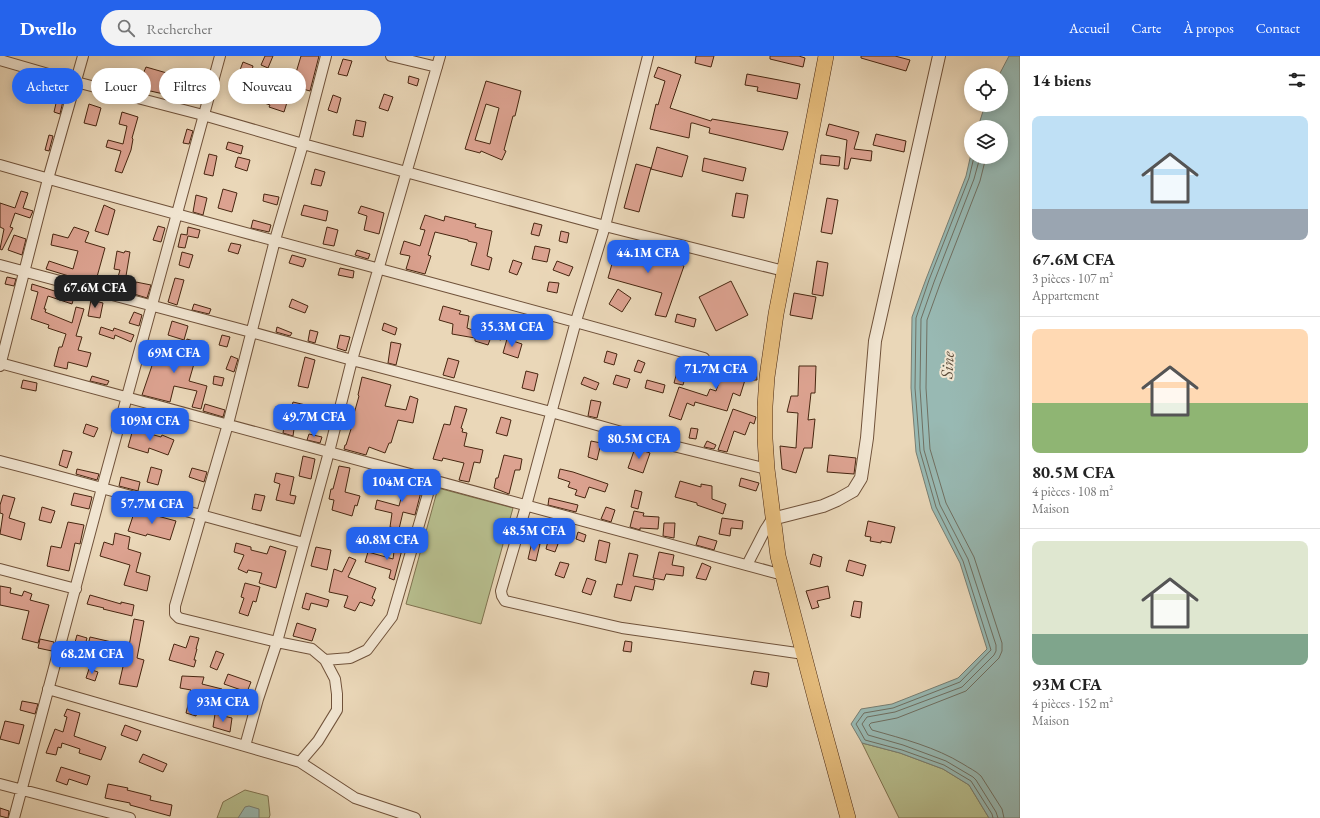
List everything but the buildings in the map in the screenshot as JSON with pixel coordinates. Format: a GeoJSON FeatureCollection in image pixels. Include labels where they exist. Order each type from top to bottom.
{"type":"FeatureCollection","features":[{"type":"Feature","properties":{"kind":"main road"},"geometry":{"type":"LineString","coordinates":[[826,56],[784,272],[767,377],[765,406],[767,469],[772,519],[778,556],[848,818]]}},
{"type":"Feature","properties":{"kind":"street"},"geometry":{"type":"LineString","coordinates":[[80,68],[83,56]]}},
{"type":"Feature","properties":{"kind":"street"},"geometry":{"type":"LineString","coordinates":[[14,818],[151,306],[220,56]]}},
{"type":"Feature","properties":{"kind":"street"},"geometry":{"type":"LineString","coordinates":[[300,762],[318,741],[337,710],[335,679],[325,660],[312,649],[179,618],[175,614],[175,606],[228,424],[275,240],[303,144],[326,56]]}},
{"type":"Feature","properties":{"kind":"street"},"geometry":{"type":"LineString","coordinates":[[391,56],[437,67]]}},
{"type":"Feature","properties":{"kind":"street"},"geometry":{"type":"LineString","coordinates":[[245,746],[258,699],[277,642],[330,452],[352,360],[440,56]]}},
{"type":"Feature","properties":{"kind":"street"},"geometry":{"type":"LineString","coordinates":[[648,56],[605,226],[576,321],[526,506],[501,591],[502,596],[505,601],[622,628],[804,654]]}},
{"type":"Feature","properties":{"kind":"street"},"geometry":{"type":"LineString","coordinates":[[747,565],[772,519],[822,506],[837,500],[853,491],[861,478],[867,438],[875,341],[939,56]]}},
{"type":"Feature","properties":{"kind":"street"},"geometry":{"type":"LineString","coordinates":[[0,60],[28,68]]}},
{"type":"Feature","properties":{"kind":"street"},"geometry":{"type":"LineString","coordinates":[[83,84],[203,115],[303,144],[605,226],[784,272]]}},
{"type":"Feature","properties":{"kind":"street"},"geometry":{"type":"LineString","coordinates":[[70,104],[48,179],[0,364],[228,424],[783,575]]}},
{"type":"Feature","properties":{"kind":"street"},"geometry":{"type":"LineString","coordinates":[[0,165],[378,269],[576,321],[704,358]]}},
{"type":"Feature","properties":{"kind":"street"},"geometry":{"type":"LineString","coordinates":[[0,265],[352,360],[552,412],[658,442],[767,469]]}},
{"type":"Feature","properties":{"kind":"street"},"geometry":{"type":"LineString","coordinates":[[0,461],[304,543]]}},
{"type":"Feature","properties":{"kind":"street"},"geometry":{"type":"LineString","coordinates":[[325,660],[350,658],[368,650],[392,617],[432,480]]}},
{"type":"Feature","properties":{"kind":"street"},"geometry":{"type":"LineString","coordinates":[[0,569],[76,588]]}},
{"type":"Feature","properties":{"kind":"street"},"geometry":{"type":"LineString","coordinates":[[48,689],[300,762],[355,798],[415,818]]}},
{"type":"Feature","properties":{"kind":"street"},"geometry":{"type":"LineString","coordinates":[[0,784],[126,818]]}},
{"type":"Feature","properties":{"kind":"green space"},"geometry":{"type":"Polygon","coordinates":[[[438,488],[513,508],[481,624],[406,604],[438,488]]]}},
{"type":"Feature","properties":{"kind":"green space"},"geometry":{"type":"Polygon","coordinates":[[[862,743],[900,753],[943,769],[969,785],[989,818],[899,818],[862,743]]]}},
{"type":"Feature","properties":{"kind":"green space"},"geometry":{"type":"Polygon","coordinates":[[[245,790],[268,796],[269,818],[217,818],[223,802],[245,790]]]}},
{"type":"Feature","properties":{"kind":"water","name":"Sine"},"geometry":{"type":"Polygon","coordinates":[[[1009,56],[1020,56],[1020,818],[989,818],[969,785],[943,769],[900,753],[862,743],[851,724],[861,709],[892,704],[958,678],[987,649],[960,563],[932,509],[916,452],[911,388],[912,317],[966,176],[969,164],[1008,164],[1008,120],[980,120],[983,112],[1008,112],[1008,68],[1003,68],[1009,56]]]}},
{"type":"Feature","properties":{"kind":"water"},"geometry":{"type":"Polygon","coordinates":[[[249,806],[259,809],[259,818],[238,818],[245,807],[249,806]]]}}]}
